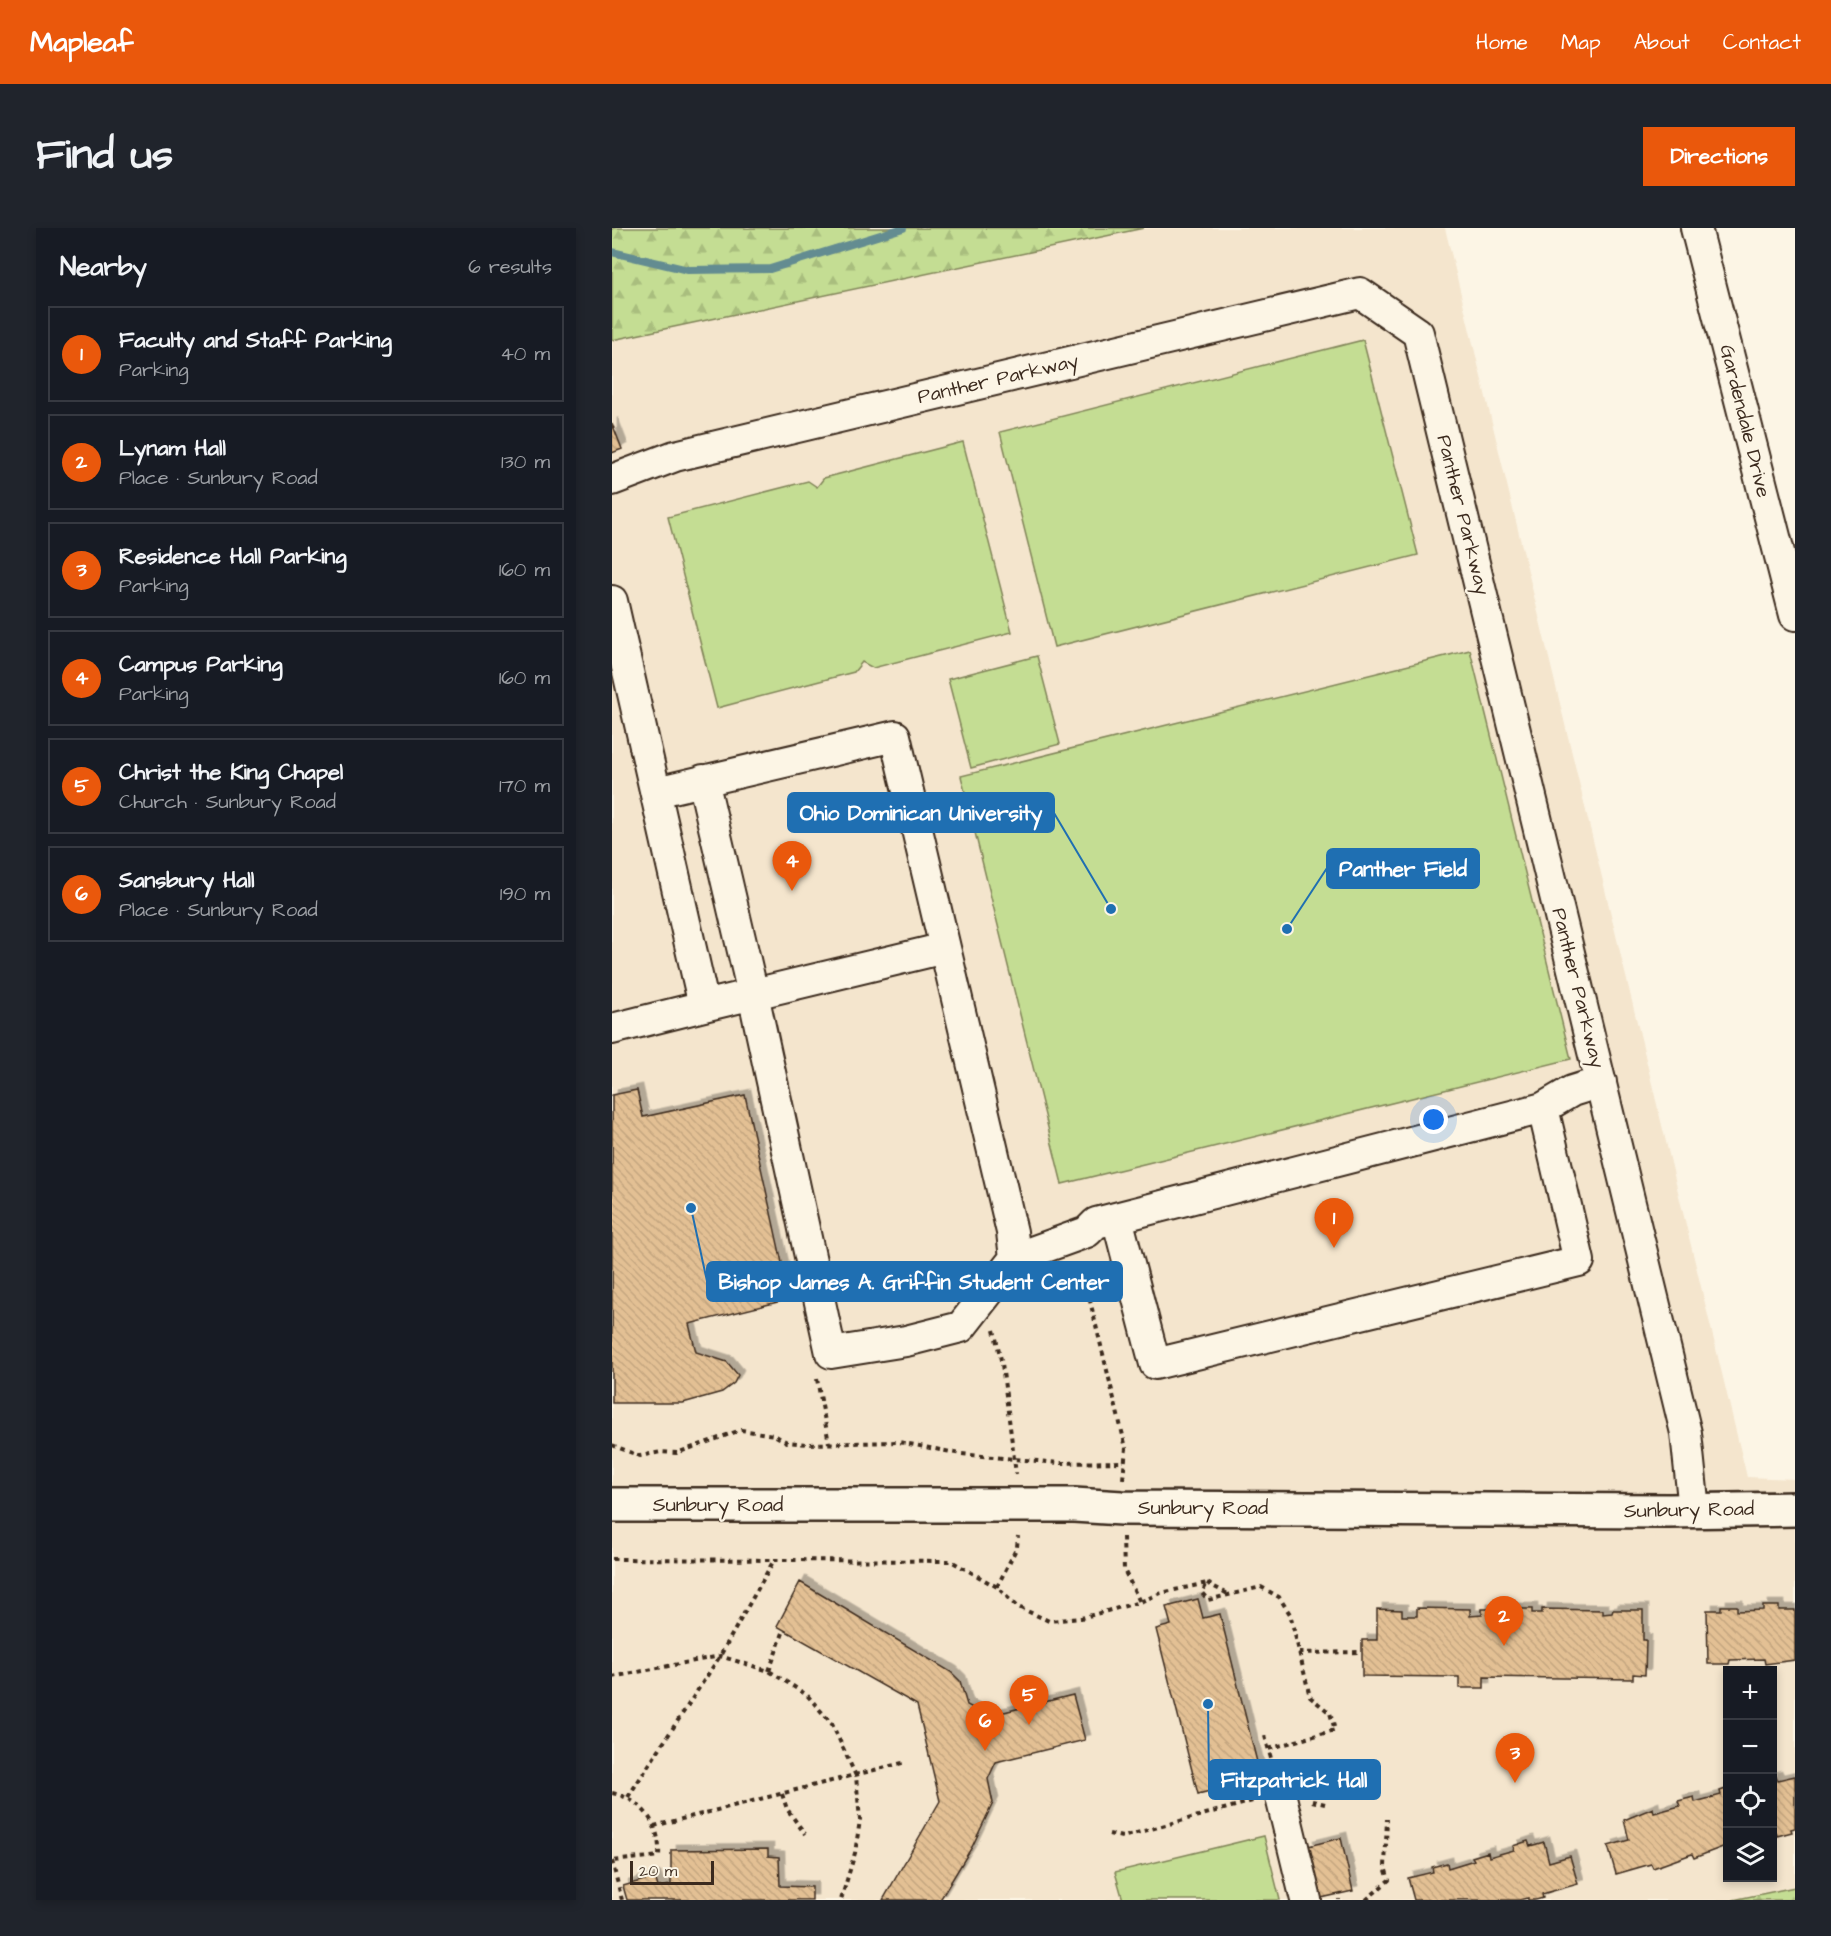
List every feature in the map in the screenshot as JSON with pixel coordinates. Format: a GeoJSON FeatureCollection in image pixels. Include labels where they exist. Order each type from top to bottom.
{"type":"FeatureCollection","features":[{"type":"Feature","properties":{"kind":"main road","name":"Sunbury Road"},"geometry":{"type":"LineString","coordinates":[[612,1505],[1795,1509]]}},
{"type":"Feature","properties":{"kind":"street","name":"Gardendale Drive"},"geometry":{"type":"LineString","coordinates":[[1696,228],[1795,615]]}},
{"type":"Feature","properties":{"kind":"street","name":"Panther Parkway"},"geometry":{"type":"LineString","coordinates":[[616,479],[675,456],[1360,293],[1418,333],[1686,1433],[1694,1510]]}},
{"type":"Feature","properties":{"kind":"street"},"geometry":{"type":"LineString","coordinates":[[612,600],[704,1006]]}},
{"type":"Feature","properties":{"kind":"street"},"geometry":{"type":"LineString","coordinates":[[656,792],[895,736],[1013,1245]]}},
{"type":"Feature","properties":{"kind":"street"},"geometry":{"type":"LineString","coordinates":[[704,780],[831,1353],[906,1341],[961,1327],[1013,1245],[1083,1218],[1106,1220],[1543,1108],[1572,1113],[1603,1092]]}},
{"type":"Feature","properties":{"kind":"street"},"geometry":{"type":"LineString","coordinates":[[612,1029],[945,948]]}},
{"type":"Feature","properties":{"kind":"street"},"geometry":{"type":"LineString","coordinates":[[1106,1220],[1155,1364],[1579,1262],[1543,1108]]}},
{"type":"Feature","properties":{"kind":"street"},"geometry":{"type":"LineString","coordinates":[[1280,1793],[1306,1900]]}},
{"type":"Feature","properties":{"kind":"path"},"geometry":{"type":"LineString","coordinates":[[1080,1261],[1115,1395],[1126,1448],[1122,1508],[1124,1570],[1140,1602]]}},
{"type":"Feature","properties":{"kind":"path"},"geometry":{"type":"LineString","coordinates":[[992,1322],[1002,1364],[1014,1459]]}},
{"type":"Feature","properties":{"kind":"path"},"geometry":{"type":"LineString","coordinates":[[612,1445],[640,1456],[662,1452],[677,1453],[741,1430],[774,1435],[788,1442],[899,1442],[961,1454],[1014,1459],[1124,1462]]}},
{"type":"Feature","properties":{"kind":"path"},"geometry":{"type":"LineString","coordinates":[[612,1559],[951,1561],[997,1587],[1016,1606],[1050,1621],[1082,1618],[1140,1602],[1161,1593],[1207,1583],[1229,1594]]}},
{"type":"Feature","properties":{"kind":"path"},"geometry":{"type":"LineString","coordinates":[[628,1797],[720,1656],[774,1560]]}},
{"type":"Feature","properties":{"kind":"path"},"geometry":{"type":"LineString","coordinates":[[1207,1583],[1202,1593],[1208,1600],[1261,1587],[1280,1597],[1290,1614],[1311,1697],[1330,1713],[1335,1730],[1268,1749]]}},
{"type":"Feature","properties":{"kind":"path"},"geometry":{"type":"LineString","coordinates":[[769,1671],[784,1630]]}},
{"type":"Feature","properties":{"kind":"path"},"geometry":{"type":"LineString","coordinates":[[1299,1653],[1362,1652]]}},
{"type":"Feature","properties":{"kind":"path"},"geometry":{"type":"LineString","coordinates":[[612,1677],[720,1656],[769,1671],[807,1695],[832,1724],[856,1776],[860,1820],[855,1853],[842,1900]]}},
{"type":"Feature","properties":{"kind":"path"},"geometry":{"type":"LineString","coordinates":[[654,1826],[906,1762]]}},
{"type":"Feature","properties":{"kind":"path"},"geometry":{"type":"LineString","coordinates":[[612,1793],[628,1797],[643,1809],[654,1826],[660,1842],[659,1856],[612,1861],[622,1900]]}},
{"type":"Feature","properties":{"kind":"path"},"geometry":{"type":"LineString","coordinates":[[1109,1834],[1122,1837],[1280,1793]]}},
{"type":"Feature","properties":{"kind":"path"},"geometry":{"type":"LineString","coordinates":[[782,1794],[786,1809],[805,1834]]}},
{"type":"Feature","properties":{"kind":"path"},"geometry":{"type":"LineString","coordinates":[[1366,1900],[1389,1880],[1385,1867],[1387,1819]]}},
{"type":"Feature","properties":{"kind":"shaded area"},"geometry":{"type":"Polygon","coordinates":[[[1144,228],[1445,228],[1747,1477],[1795,1479],[1795,1887],[1733,1900],[612,1900],[612,340],[1144,228]]]}},
{"type":"Feature","properties":{"kind":"green space"},"geometry":{"type":"Polygon","coordinates":[[[612,228],[1144,228],[612,340],[612,228]]]}},
{"type":"Feature","properties":{"kind":"green space"},"geometry":{"type":"Polygon","coordinates":[[[1363,340],[1418,555],[1054,647],[1000,432],[1363,340]]]}},
{"type":"Feature","properties":{"kind":"green space"},"geometry":{"type":"Polygon","coordinates":[[[963,442],[1012,632],[873,668],[862,662],[854,672],[717,708],[668,517],[808,481],[817,487],[824,478],[963,442]]]}},
{"type":"Feature","properties":{"kind":"green space"},"geometry":{"type":"Polygon","coordinates":[[[1470,650],[1571,1059],[1062,1184],[961,776],[1470,650]]]}},
{"type":"Feature","properties":{"kind":"green space"},"geometry":{"type":"Polygon","coordinates":[[[1037,656],[1060,744],[971,768],[948,679],[1037,656]]]}},
{"type":"Feature","properties":{"kind":"green space"},"geometry":{"type":"Polygon","coordinates":[[[1264,1836],[1280,1900],[1123,1900],[1115,1872],[1264,1836]]]}},
{"type":"Feature","properties":{"kind":"green space"},"geometry":{"type":"Polygon","coordinates":[[[1795,1887],[1795,1900],[1733,1900],[1795,1887]]]}},
{"type":"Feature","properties":{"kind":"building"},"geometry":{"type":"Polygon","coordinates":[[[612,423],[622,449],[612,453],[612,423]]]}},
{"type":"Feature","properties":{"kind":"building"},"geometry":{"type":"Polygon","coordinates":[[[637,1090],[643,1117],[745,1095],[790,1299],[689,1324],[696,1352],[727,1362],[738,1375],[734,1383],[722,1392],[683,1403],[612,1403],[612,1095],[637,1090]]]}},
{"type":"Feature","properties":{"kind":"building"},"geometry":{"type":"Polygon","coordinates":[[[800,1582],[951,1672],[960,1681],[967,1705],[988,1716],[1073,1695],[1085,1740],[996,1762],[988,1779],[993,1803],[972,1847],[940,1900],[883,1900],[940,1801],[917,1705],[777,1626],[800,1582]]]}},
{"type":"Feature","properties":{"kind":"building"},"geometry":{"type":"Polygon","coordinates":[[[1198,1599],[1203,1618],[1220,1614],[1261,1778],[1198,1794],[1156,1629],[1171,1625],[1166,1607],[1198,1599]]]}},
{"type":"Feature","properties":{"kind":"building"},"geometry":{"type":"Polygon","coordinates":[[[1721,1606],[1737,1606],[1737,1611],[1763,1610],[1763,1606],[1779,1606],[1779,1610],[1795,1610],[1795,1660],[1765,1664],[1764,1659],[1730,1660],[1729,1664],[1708,1664],[1707,1610],[1721,1610],[1721,1606]]]}},
{"type":"Feature","properties":{"kind":"building"},"geometry":{"type":"Polygon","coordinates":[[[1417,1608],[1470,1609],[1470,1616],[1482,1615],[1482,1609],[1532,1609],[1532,1613],[1542,1613],[1542,1609],[1603,1610],[1603,1614],[1612,1613],[1613,1610],[1643,1610],[1643,1640],[1646,1640],[1645,1675],[1633,1674],[1633,1679],[1484,1677],[1484,1688],[1459,1688],[1459,1677],[1362,1676],[1362,1640],[1377,1640],[1377,1609],[1402,1610],[1402,1616],[1417,1616],[1417,1608]]]}},
{"type":"Feature","properties":{"kind":"building"},"geometry":{"type":"Polygon","coordinates":[[[1795,1776],[1795,1828],[1791,1829],[1792,1832],[1777,1836],[1777,1778],[1778,1780],[1795,1776]]]}},
{"type":"Feature","properties":{"kind":"building"},"geometry":{"type":"Polygon","coordinates":[[[1723,1790],[1723,1847],[1694,1858],[1692,1854],[1653,1868],[1651,1864],[1616,1874],[1608,1846],[1629,1840],[1624,1820],[1653,1808],[1654,1813],[1680,1806],[1678,1801],[1694,1797],[1695,1802],[1721,1795],[1720,1791],[1723,1790]]]}},
{"type":"Feature","properties":{"kind":"building"},"geometry":{"type":"Polygon","coordinates":[[[1341,1838],[1353,1891],[1321,1898],[1308,1846],[1341,1838]]]}},
{"type":"Feature","properties":{"kind":"building"},"geometry":{"type":"Polygon","coordinates":[[[1528,1841],[1530,1846],[1544,1842],[1549,1862],[1570,1856],[1578,1884],[1542,1894],[1543,1898],[1536,1900],[1528,1900],[1528,1898],[1519,1900],[1414,1900],[1408,1878],[1433,1872],[1432,1867],[1447,1863],[1448,1868],[1474,1860],[1472,1857],[1488,1852],[1489,1857],[1514,1850],[1513,1846],[1528,1841]]]}},
{"type":"Feature","properties":{"kind":"building"},"geometry":{"type":"Polygon","coordinates":[[[768,1849],[768,1856],[779,1857],[780,1886],[812,1887],[812,1900],[627,1900],[623,1886],[655,1877],[658,1887],[671,1885],[671,1850],[768,1849]]]}},
{"type":"Feature","properties":{"kind":"waterway"},"geometry":{"type":"LineString","coordinates":[[612,252],[688,270],[770,269],[903,228]]}},
{"type":"Feature","properties":{"kind":"place","name":"Campus Parking"},"geometry":{"type":"Point","coordinates":[792,891]}},
{"type":"Feature","properties":{"kind":"place","name":"Ohio Dominican University"},"geometry":{"type":"Point","coordinates":[1111,909]}},
{"type":"Feature","properties":{"kind":"place","name":"Panther Field"},"geometry":{"type":"Point","coordinates":[1287,929]}},
{"type":"Feature","properties":{"kind":"place","name":"Bishop James A. Griffin Student Center"},"geometry":{"type":"Point","coordinates":[691,1208]}},
{"type":"Feature","properties":{"kind":"place","name":"Faculty and Staff Parking"},"geometry":{"type":"Point","coordinates":[1334,1248]}},
{"type":"Feature","properties":{"kind":"place","name":"Lynam Hall"},"geometry":{"type":"Point","coordinates":[1504,1646]}},
{"type":"Feature","properties":{"kind":"place","name":"Fitzpatrick Hall"},"geometry":{"type":"Point","coordinates":[1208,1704]}},
{"type":"Feature","properties":{"kind":"place","name":"Christ the King Chapel"},"geometry":{"type":"Point","coordinates":[1029,1725]}},
{"type":"Feature","properties":{"kind":"place","name":"Sansbury Hall"},"geometry":{"type":"Point","coordinates":[985,1751]}},
{"type":"Feature","properties":{"kind":"place","name":"Residence Hall Parking"},"geometry":{"type":"Point","coordinates":[1515,1783]}}]}
